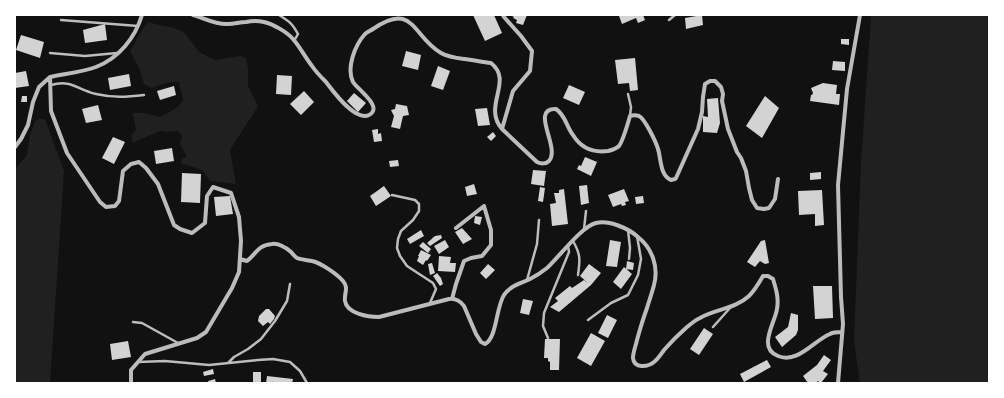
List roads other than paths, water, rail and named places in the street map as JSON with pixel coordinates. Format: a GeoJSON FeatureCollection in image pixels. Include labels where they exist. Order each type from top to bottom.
{"type":"FeatureCollection","features":[{"type":"Feature","properties":{"kind":"street"},"geometry":{"type":"LineString","coordinates":[[15,146],[21,139],[28,125],[33,102],[39,87],[50,77],[96,67],[112,58],[125,47],[139,26],[142,15]]}},
{"type":"Feature","properties":{"kind":"street"},"geometry":{"type":"LineString","coordinates":[[193,15],[227,24],[264,22],[283,30],[294,41],[312,67],[339,99],[353,112],[362,116],[367,116],[372,113],[373,104],[353,82],[350,73],[352,61],[358,46],[366,34],[386,21],[396,17],[406,20],[429,44],[441,53],[452,58],[491,63],[495,66],[500,74],[501,80],[495,107],[498,124],[537,162],[544,163],[550,160],[552,144],[544,119],[546,113],[550,109],[556,109],[561,113],[572,135],[582,146],[598,151],[611,150],[620,145],[630,116],[637,115],[641,117],[650,131],[658,148],[662,168],[669,180],[676,178],[698,129],[702,112],[705,84],[710,81],[714,81],[719,84],[722,91],[722,101],[728,129],[746,171],[748,188],[752,200],[757,208],[769,208],[775,199],[778,179]]}},
{"type":"Feature","properties":{"kind":"street"},"geometry":{"type":"LineString","coordinates":[[502,129],[513,91],[530,71],[532,51],[503,15]]}},
{"type":"Feature","properties":{"kind":"street"},"geometry":{"type":"LineString","coordinates":[[838,383],[843,324],[838,185],[847,89],[860,15]]}},
{"type":"Feature","properties":{"kind":"street"},"geometry":{"type":"LineString","coordinates":[[50,77],[51,111],[67,153],[100,202],[106,207],[115,206],[119,201],[123,171],[130,164],[140,162],[158,184],[174,225],[180,229],[192,234],[205,223],[207,196],[213,187],[232,193],[239,217],[241,240],[239,272],[232,288],[206,332],[197,338],[145,354],[132,370],[130,383]]}},
{"type":"Feature","properties":{"kind":"street"},"geometry":{"type":"LineString","coordinates":[[452,299],[464,261],[482,256],[491,245],[491,230],[484,206],[456,228]]}},
{"type":"Feature","properties":{"kind":"street"},"geometry":{"type":"LineString","coordinates":[[240,259],[247,260],[260,247],[270,244],[280,244],[296,257],[322,264],[342,279],[347,288],[345,300],[347,307],[369,317],[379,317],[452,299],[458,300],[464,306],[476,334],[481,342],[485,344],[490,341],[494,331],[499,305],[505,294],[515,285],[537,275],[548,267],[583,230],[591,224],[601,222],[620,226],[637,236],[651,253],[655,264],[656,271],[654,285],[641,325],[634,355],[634,361],[638,366],[643,367],[654,362],[679,334],[700,317],[741,302],[750,295],[763,276],[768,276],[773,279],[777,294],[777,309],[767,339],[771,352],[776,356],[790,357],[799,355],[820,339],[831,333],[842,332]]}},
{"type":"Feature","properties":{"kind":"lane"},"geometry":{"type":"LineString","coordinates":[[279,15],[290,21],[293,25],[298,34],[294,41]]}},
{"type":"Feature","properties":{"kind":"lane"},"geometry":{"type":"LineString","coordinates":[[669,20],[675,15]]}},
{"type":"Feature","properties":{"kind":"lane"},"geometry":{"type":"LineString","coordinates":[[61,20],[139,26]]}},
{"type":"Feature","properties":{"kind":"lane"},"geometry":{"type":"LineString","coordinates":[[50,53],[85,56],[118,53]]}},
{"type":"Feature","properties":{"kind":"lane"},"geometry":{"type":"LineString","coordinates":[[50,85],[58,83],[73,84],[95,94],[121,98],[144,95]]}},
{"type":"Feature","properties":{"kind":"lane"},"geometry":{"type":"LineString","coordinates":[[628,94],[630,116]]}},
{"type":"Feature","properties":{"kind":"lane"},"geometry":{"type":"LineString","coordinates":[[392,195],[415,200],[419,204],[419,211],[413,220],[401,231],[397,248],[400,256],[407,266],[433,283],[436,289],[430,304]]}},
{"type":"Feature","properties":{"kind":"lane"},"geometry":{"type":"LineString","coordinates":[[583,230],[586,211]]}},
{"type":"Feature","properties":{"kind":"lane"},"geometry":{"type":"LineString","coordinates":[[527,280],[537,244],[539,220]]}},
{"type":"Feature","properties":{"kind":"lane"},"geometry":{"type":"LineString","coordinates":[[628,230],[630,248],[629,259]]}},
{"type":"Feature","properties":{"kind":"lane"},"geometry":{"type":"LineString","coordinates":[[588,320],[611,303],[628,295],[638,275],[641,259],[637,236]]}},
{"type":"Feature","properties":{"kind":"lane"},"geometry":{"type":"LineString","coordinates":[[572,242],[580,259],[578,275]]}},
{"type":"Feature","properties":{"kind":"lane"},"geometry":{"type":"LineString","coordinates":[[548,338],[543,326],[544,313],[569,252],[568,246]]}},
{"type":"Feature","properties":{"kind":"lane"},"geometry":{"type":"LineString","coordinates":[[227,364],[234,357],[261,339],[275,321],[287,301],[290,284]]}},
{"type":"Feature","properties":{"kind":"lane"},"geometry":{"type":"LineString","coordinates":[[714,327],[731,306]]}},
{"type":"Feature","properties":{"kind":"lane"},"geometry":{"type":"LineString","coordinates":[[133,322],[142,323],[178,344]]}},
{"type":"Feature","properties":{"kind":"lane"},"geometry":{"type":"LineString","coordinates":[[138,362],[165,361],[209,366],[273,359],[290,362],[300,371],[307,383]]}}]}
